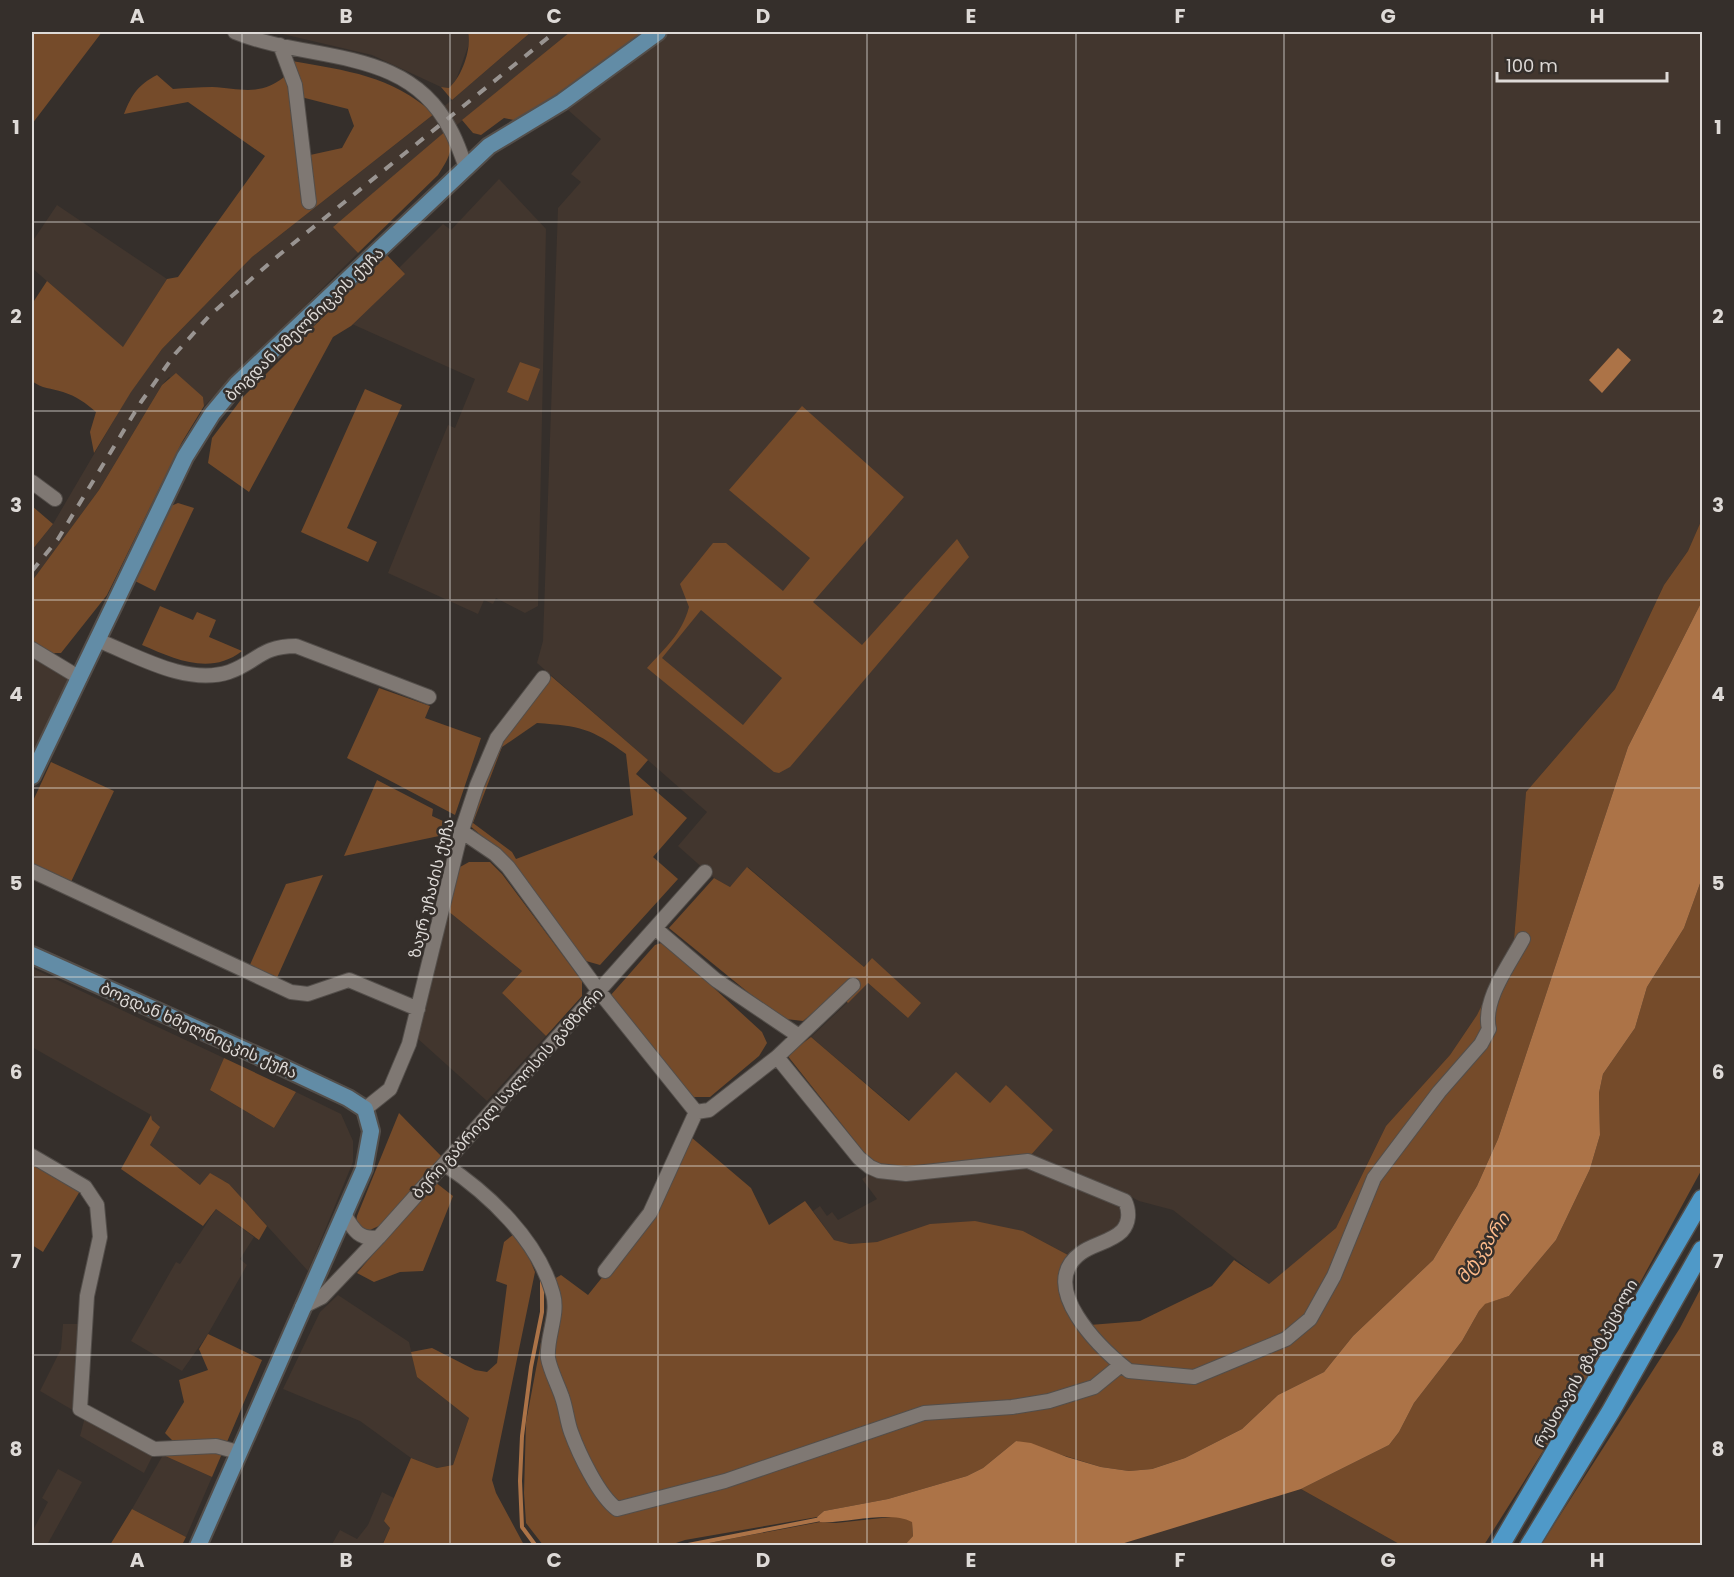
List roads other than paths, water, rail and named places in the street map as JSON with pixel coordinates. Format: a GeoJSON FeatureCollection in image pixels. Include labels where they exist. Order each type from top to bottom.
{"type":"FeatureCollection","features":[{"type":"Feature","properties":{"kind":"highway","name":"რუსთავის გზატკეცილი"},"geometry":{"type":"LineString","coordinates":[[1503,1541],[1702,1199]]}},
{"type":"Feature","properties":{"kind":"highway"},"geometry":{"type":"LineString","coordinates":[[1529,1545],[1668,1314],[1702,1250]]}},
{"type":"Feature","properties":{"kind":"main road","name":"ბოგდან ხმელნიცკის ქუჩა"},"geometry":{"type":"LineString","coordinates":[[32,776],[185,458],[212,414],[237,384],[489,146],[562,102],[658,32]]}},
{"type":"Feature","properties":{"kind":"main road","name":"ბოგდან ხმელნიცკის ქუჩა"},"geometry":{"type":"LineString","coordinates":[[32,955],[267,1060],[348,1098],[365,1109]]}},
{"type":"Feature","properties":{"kind":"main road"},"geometry":{"type":"LineString","coordinates":[[198,1545],[364,1169],[371,1131],[365,1109]]}},
{"type":"Feature","properties":{"kind":"street"},"geometry":{"type":"LineString","coordinates":[[235,32],[280,45],[377,66],[397,74],[438,111],[450,128],[466,167]]}},
{"type":"Feature","properties":{"kind":"street"},"geometry":{"type":"LineString","coordinates":[[280,45],[295,85],[309,202]]}},
{"type":"Feature","properties":{"kind":"street"},"geometry":{"type":"LineString","coordinates":[[32,482],[55,499]]}},
{"type":"Feature","properties":{"kind":"street"},"geometry":{"type":"LineString","coordinates":[[97,640],[183,673],[205,675],[230,671],[265,651],[279,646],[297,646],[429,697]]}},
{"type":"Feature","properties":{"kind":"street"},"geometry":{"type":"LineString","coordinates":[[32,649],[80,678]]}},
{"type":"Feature","properties":{"kind":"street","name":"ზაურ უჩაძის ქუჩა"},"geometry":{"type":"LineString","coordinates":[[365,1109],[390,1089],[409,1044],[461,831],[497,738],[543,678]]}},
{"type":"Feature","properties":{"kind":"street"},"geometry":{"type":"LineString","coordinates":[[461,831],[495,854],[508,867],[598,990],[696,1112]]}},
{"type":"Feature","properties":{"kind":"street"},"geometry":{"type":"LineString","coordinates":[[32,871],[291,992],[308,994],[349,980],[418,1009]]}},
{"type":"Feature","properties":{"kind":"street","name":"ბერი გაბრიელ სალოსის გამზირი"},"geometry":{"type":"LineString","coordinates":[[302,1307],[322,1297],[379,1236],[705,872]]}},
{"type":"Feature","properties":{"kind":"street"},"geometry":{"type":"LineString","coordinates":[[656,929],[716,980],[799,1036]]}},
{"type":"Feature","properties":{"kind":"street"},"geometry":{"type":"LineString","coordinates":[[777,1057],[859,1158],[870,1167],[906,1174],[1028,1161],[1125,1202],[1128,1207],[1127,1225],[1119,1234],[1080,1254],[1066,1273],[1065,1294],[1076,1315],[1129,1371],[1194,1377],[1286,1339],[1310,1319],[1334,1276],[1362,1214],[1374,1178],[1439,1092],[1481,1044],[1489,1029],[1486,1017],[1489,1005],[1523,939]]}},
{"type":"Feature","properties":{"kind":"street"},"geometry":{"type":"LineString","coordinates":[[696,1112],[709,1110],[777,1057],[853,986]]}},
{"type":"Feature","properties":{"kind":"street"},"geometry":{"type":"LineString","coordinates":[[605,1271],[650,1213],[696,1112]]}},
{"type":"Feature","properties":{"kind":"street"},"geometry":{"type":"LineString","coordinates":[[32,1156],[85,1187],[97,1204],[100,1237],[87,1296],[80,1409],[154,1449],[216,1446],[238,1452]]}},
{"type":"Feature","properties":{"kind":"street"},"geometry":{"type":"LineString","coordinates":[[444,1164],[470,1181],[511,1221],[534,1253],[548,1280],[554,1298],[548,1358],[566,1407],[570,1431],[607,1501],[617,1509],[725,1481],[924,1413],[1012,1407],[1048,1401],[1094,1387],[1121,1365]]}},
{"type":"Feature","properties":{"kind":"street"},"geometry":{"type":"LineString","coordinates":[[344,1214],[356,1233],[368,1239],[379,1236]]}},
{"type":"Feature","properties":{"kind":"water"},"geometry":{"type":"Polygon","coordinates":[[[1618,348],[1631,360],[1602,393],[1589,380],[1618,348]]]}},
{"type":"Feature","properties":{"kind":"water","name":"მტკვარი"},"geometry":{"type":"Polygon","coordinates":[[[1702,601],[1702,878],[1684,928],[1647,987],[1635,1028],[1603,1074],[1599,1093],[1600,1135],[1590,1169],[1556,1240],[1509,1296],[1485,1304],[1479,1311],[1462,1341],[1414,1403],[1399,1432],[1389,1445],[1301,1489],[1118,1545],[905,1545],[913,1536],[912,1522],[902,1519],[879,1517],[820,1522],[817,1517],[824,1511],[888,1499],[967,1476],[983,1468],[1016,1441],[1031,1443],[1101,1467],[1129,1471],[1152,1469],[1185,1458],[1242,1429],[1278,1395],[1324,1372],[1353,1336],[1433,1260],[1477,1186],[1498,1139],[1628,747],[1702,601]]]}},
{"type":"Feature","properties":{"kind":"waterway"},"geometry":{"type":"LineString","coordinates":[[536,1546],[522,1527],[520,1481],[522,1436],[531,1367],[542,1312],[542,1278]]}},
{"type":"Feature","properties":{"kind":"waterway"},"geometry":{"type":"LineString","coordinates":[[683,1546],[821,1519]]}},
{"type":"Feature","properties":{"kind":"railway"},"geometry":{"type":"LineString","coordinates":[[32,571],[58,539],[141,402],[175,354],[210,315],[279,255],[555,32]]}}]}
